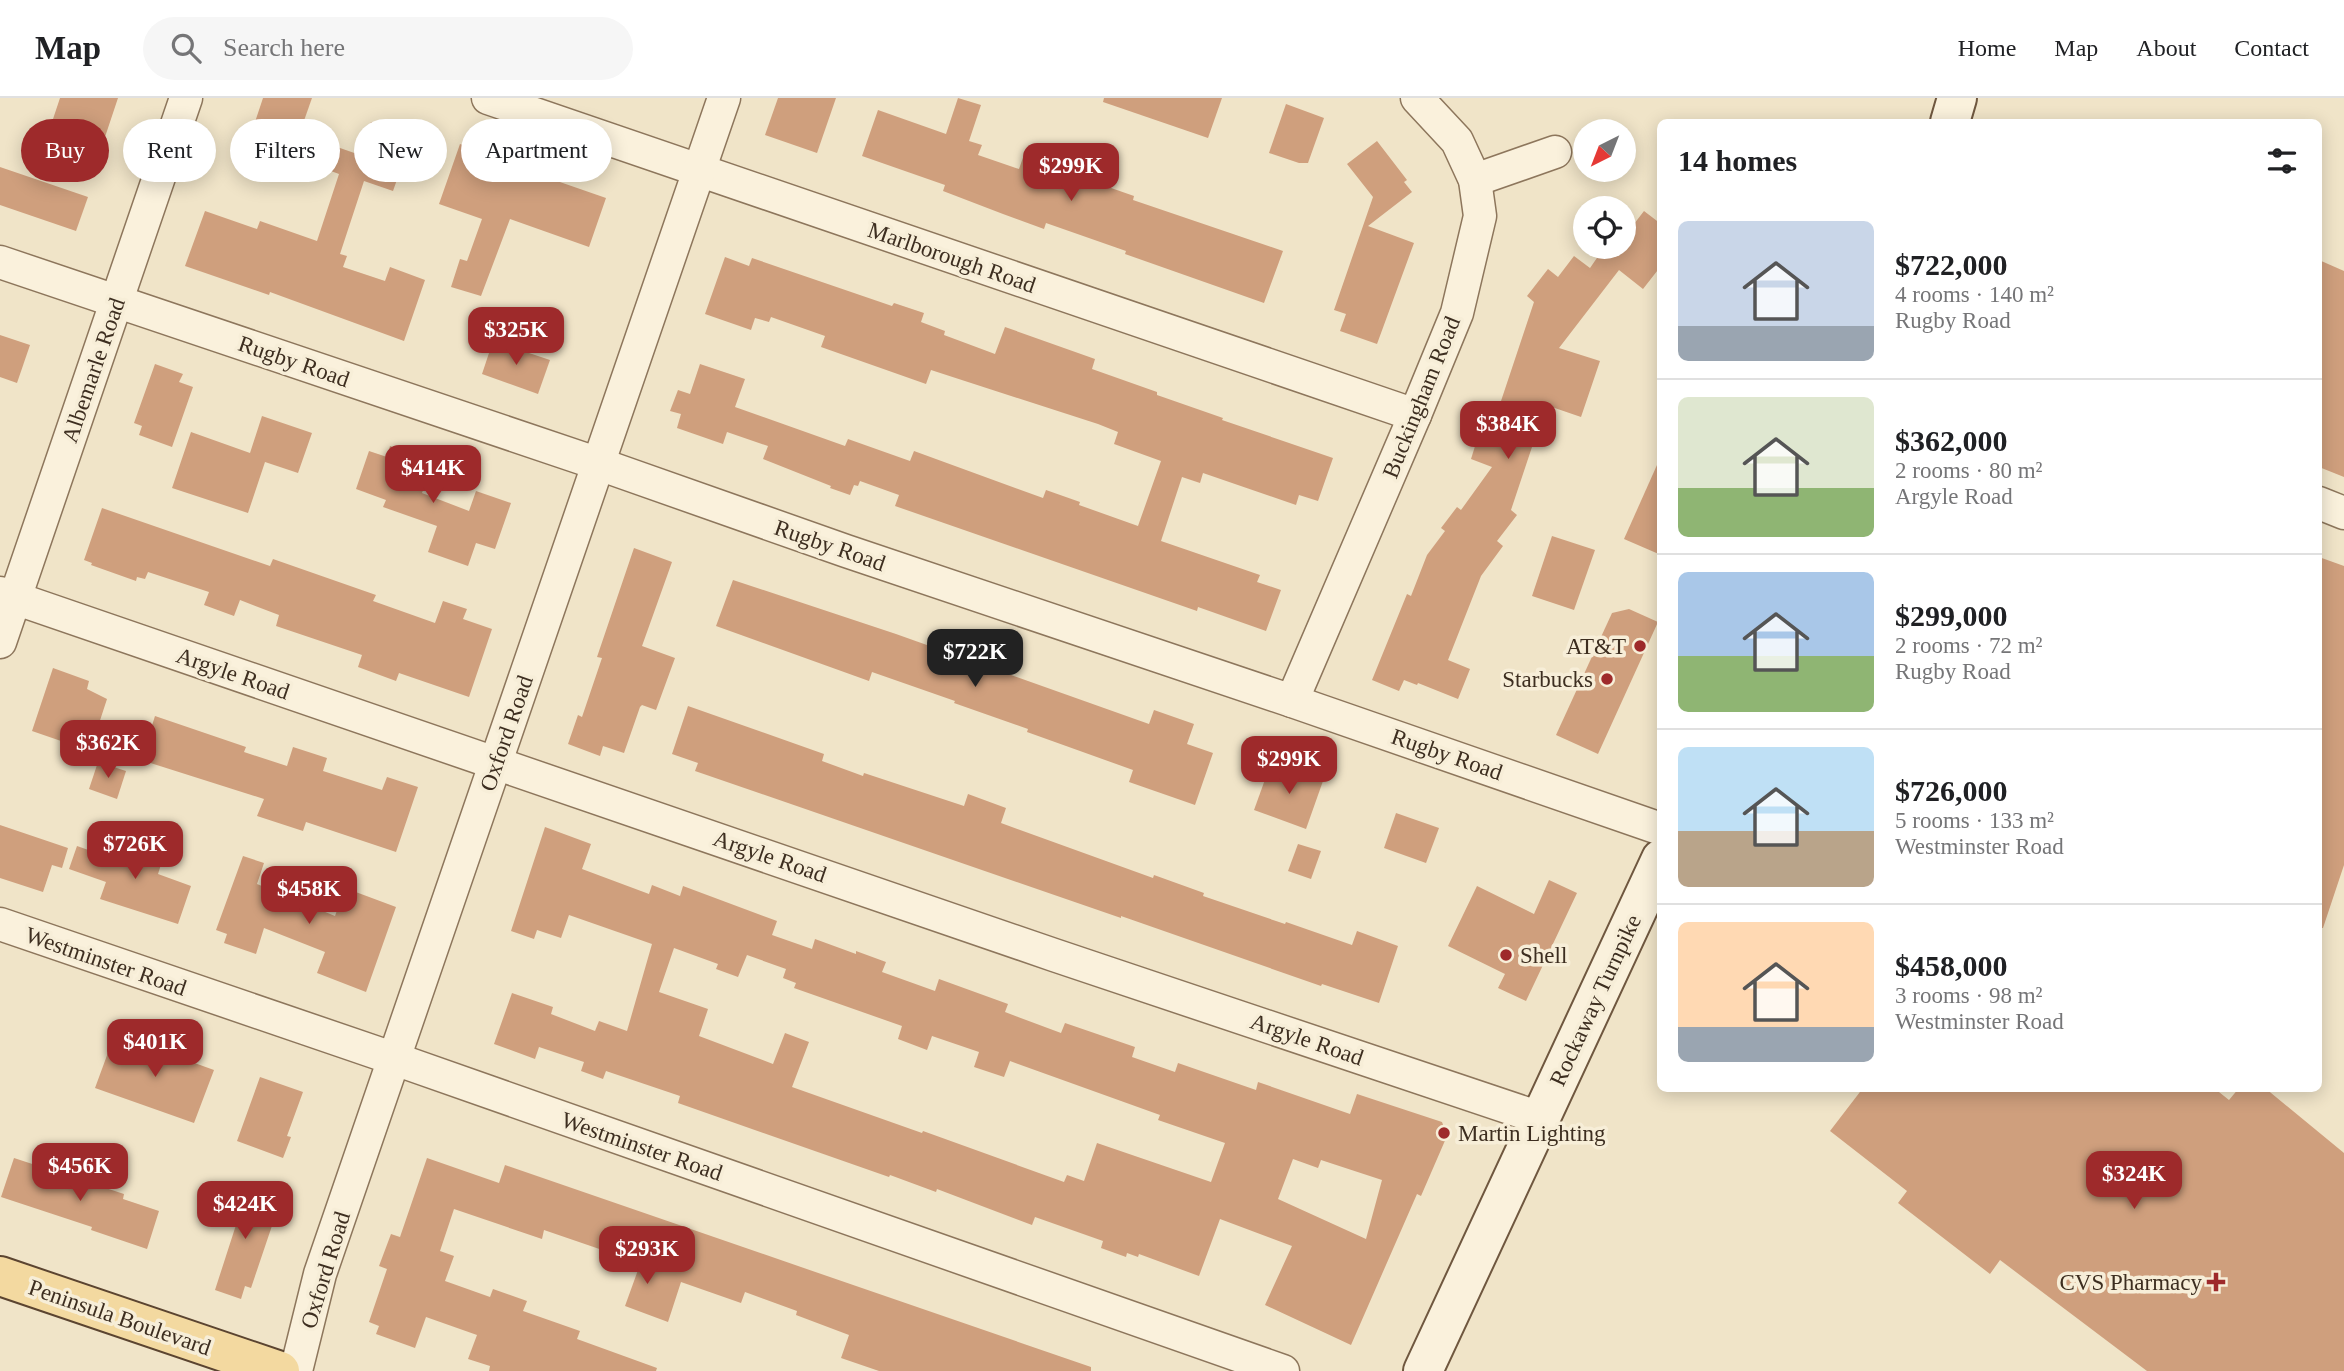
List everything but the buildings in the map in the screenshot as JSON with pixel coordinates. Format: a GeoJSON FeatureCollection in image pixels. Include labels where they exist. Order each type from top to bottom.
{"type":"FeatureCollection","features":[{"type":"Feature","properties":{"kind":"main road"},"geometry":{"type":"LineString","coordinates":[[1951,119],[1957,98]]}},
{"type":"Feature","properties":{"kind":"main road","name":"Rockaway Turnpike"},"geometry":{"type":"LineString","coordinates":[[1423,1371],[1657,868]]}},
{"type":"Feature","properties":{"kind":"main road","name":"Peninsula Boulevard"},"geometry":{"type":"LineString","coordinates":[[3,1286],[280,1371]]}},
{"type":"Feature","properties":{"kind":"street","name":"Albemarle Road"},"geometry":{"type":"LineString","coordinates":[[0,642],[8,596],[117,302],[186,98]]}},
{"type":"Feature","properties":{"kind":"street","name":"Marlborough Road"},"geometry":{"type":"LineString","coordinates":[[488,98],[1415,415]]}},
{"type":"Feature","properties":{"kind":"street","name":"Oxford Road"},"geometry":{"type":"LineString","coordinates":[[296,1371],[320,1274],[724,98]]}},
{"type":"Feature","properties":{"kind":"street","name":"Buckingham Road"},"geometry":{"type":"LineString","coordinates":[[1292,701],[1457,313],[1480,216],[1475,180],[1457,141],[1417,98]]}},
{"type":"Feature","properties":{"kind":"street"},"geometry":{"type":"LineString","coordinates":[[1475,180],[1555,152]]}},
{"type":"Feature","properties":{"kind":"street","name":"Rugby Road"},"geometry":{"type":"LineString","coordinates":[[0,262],[599,464],[859,556],[1292,701],[1657,828]]}},
{"type":"Feature","properties":{"kind":"street"},"geometry":{"type":"LineString","coordinates":[[2322,504],[2344,513]]}},
{"type":"Feature","properties":{"kind":"street","name":"Argyle Road"},"geometry":{"type":"LineString","coordinates":[[8,596],[1055,955],[1540,1118]]}},
{"type":"Feature","properties":{"kind":"street","name":"Westminster Road"},"geometry":{"type":"LineString","coordinates":[[0,924],[395,1059],[1283,1371]]}},
{"type":"Feature","properties":{"kind":"place","name":"AT&T"},"geometry":{"type":"Point","coordinates":[1640,646]}},
{"type":"Feature","properties":{"kind":"place","name":"Starbucks"},"geometry":{"type":"Point","coordinates":[1607,679]}},
{"type":"Feature","properties":{"kind":"place","name":"Shell"},"geometry":{"type":"Point","coordinates":[1506,955]}},
{"type":"Feature","properties":{"kind":"place","name":"Martin Lighting"},"geometry":{"type":"Point","coordinates":[1444,1133]}},
{"type":"Feature","properties":{"kind":"place","name":"CVS Pharmacy"},"geometry":{"type":"Point","coordinates":[2216,1282]}}]}
